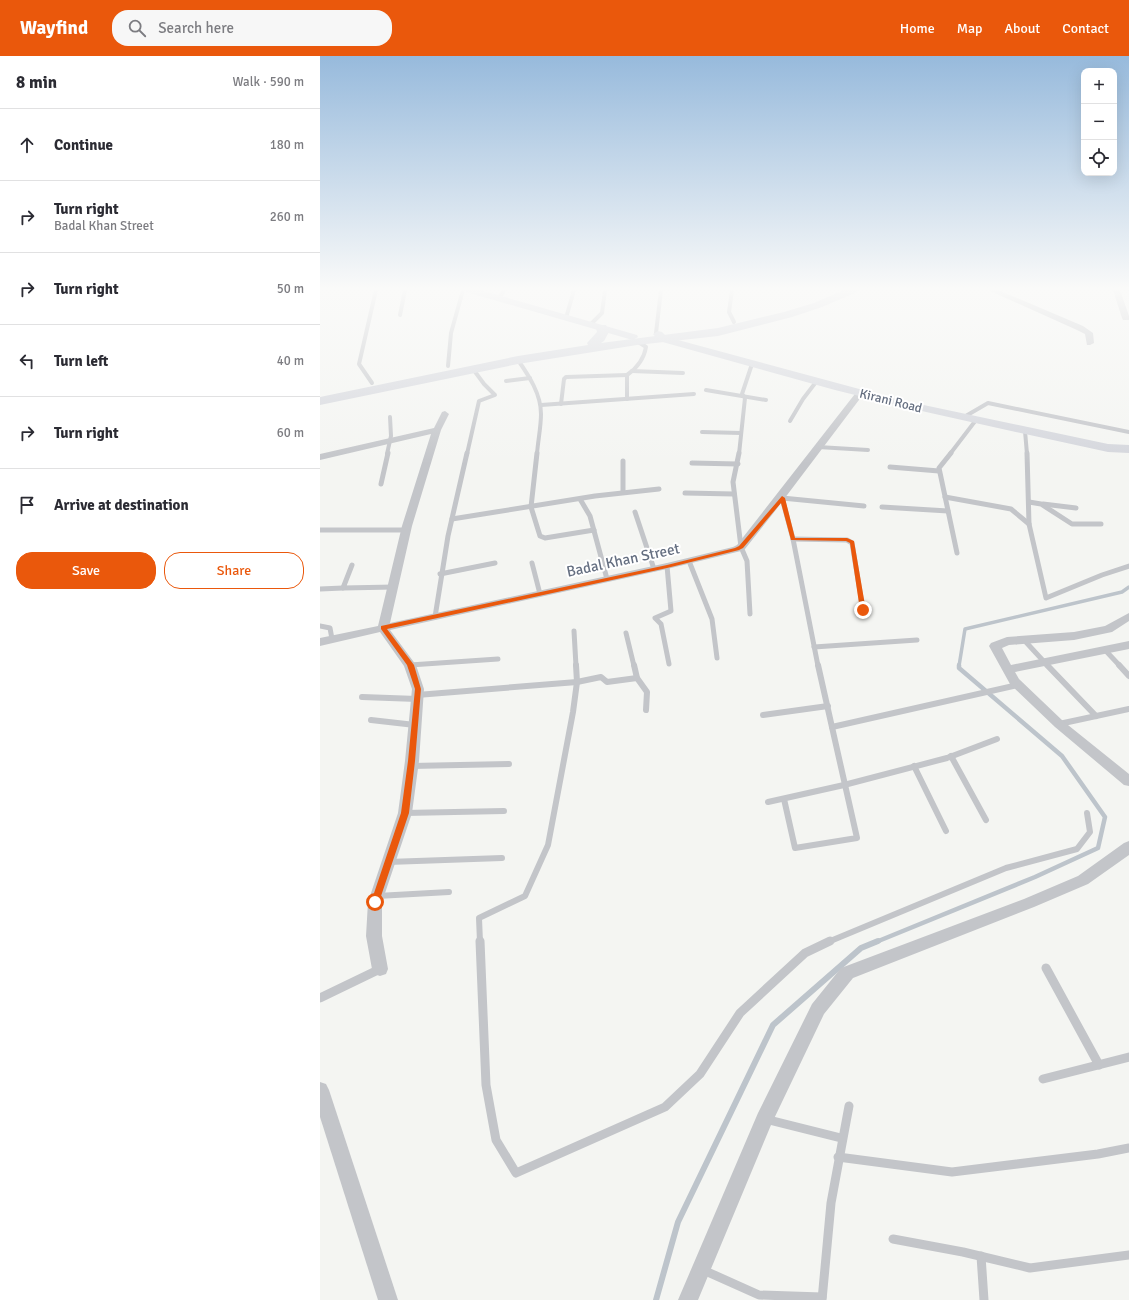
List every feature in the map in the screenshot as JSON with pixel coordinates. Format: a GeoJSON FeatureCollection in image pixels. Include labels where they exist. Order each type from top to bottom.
{"type":"FeatureCollection","features":[{"type":"Feature","properties":{"kind":"main road"},"geometry":{"type":"LineString","coordinates":[[320,394],[448,366],[558,348]]}},
{"type":"Feature","properties":{"kind":"main road"},"geometry":{"type":"LineString","coordinates":[[320,401],[473,368],[585,348]]}},
{"type":"Feature","properties":{"kind":"main road","name":"Kirani Road"},"geometry":{"type":"LineString","coordinates":[[701,348],[816,382],[861,392],[898,403],[1108,448],[1129,449]]}},
{"type":"Feature","properties":{"kind":"street"},"geometry":{"type":"LineString","coordinates":[[741,547],[782,498],[818,447],[861,392]]}},
{"type":"Feature","properties":{"kind":"street"},"geometry":{"type":"LineString","coordinates":[[380,969],[374,936],[375,902],[405,813],[418,689],[410,665],[383,628],[394,587],[406,530],[437,430],[445,414]]}},
{"type":"Feature","properties":{"kind":"street"},"geometry":{"type":"LineString","coordinates":[[320,457],[437,430]]}},
{"type":"Feature","properties":{"kind":"street","name":"Badal Khan Street"},"geometry":{"type":"LineString","coordinates":[[320,642],[654,569],[741,547]]}},
{"type":"Feature","properties":{"kind":"street"},"geometry":{"type":"LineString","coordinates":[[1129,616],[1108,629],[1074,636],[1007,641],[995,646],[1014,681],[1013,686],[1129,781]]}},
{"type":"Feature","properties":{"kind":"street"},"geometry":{"type":"LineString","coordinates":[[1008,670],[1129,645]]}},
{"type":"Feature","properties":{"kind":"street"},"geometry":{"type":"LineString","coordinates":[[688,1300],[764,1119],[818,1009],[847,973],[1029,903],[1083,880],[1129,847]]}},
{"type":"Feature","properties":{"kind":"street"},"geometry":{"type":"LineString","coordinates":[[320,1090],[388,1300]]}},
{"type":"Feature","properties":{"kind":"lane"},"geometry":{"type":"LineString","coordinates":[[363,348],[360,364],[372,382]]}},
{"type":"Feature","properties":{"kind":"lane"},"geometry":{"type":"LineString","coordinates":[[448,366],[450,348]]}},
{"type":"Feature","properties":{"kind":"lane"},"geometry":{"type":"LineString","coordinates":[[561,404],[564,379],[566,377],[627,375],[645,355],[646,348]]}},
{"type":"Feature","properties":{"kind":"lane"},"geometry":{"type":"LineString","coordinates":[[518,360],[530,378],[541,405],[531,506],[542,538],[594,530]]}},
{"type":"Feature","properties":{"kind":"lane"},"geometry":{"type":"LineString","coordinates":[[750,614],[747,561],[741,547],[733,482],[738,464],[744,396],[742,394],[752,364]]}},
{"type":"Feature","properties":{"kind":"lane"},"geometry":{"type":"LineString","coordinates":[[435,616],[440,574],[467,447],[479,402],[495,395],[484,384],[473,368]]}},
{"type":"Feature","properties":{"kind":"lane"},"geometry":{"type":"LineString","coordinates":[[632,371],[684,373]]}},
{"type":"Feature","properties":{"kind":"lane"},"geometry":{"type":"LineString","coordinates":[[627,375],[627,399]]}},
{"type":"Feature","properties":{"kind":"lane"},"geometry":{"type":"LineString","coordinates":[[506,381],[530,378]]}},
{"type":"Feature","properties":{"kind":"lane"},"geometry":{"type":"LineString","coordinates":[[790,421],[803,399],[816,382]]}},
{"type":"Feature","properties":{"kind":"lane"},"geometry":{"type":"LineString","coordinates":[[706,390],[766,400]]}},
{"type":"Feature","properties":{"kind":"lane"},"geometry":{"type":"LineString","coordinates":[[541,405],[694,394]]}},
{"type":"Feature","properties":{"kind":"lane"},"geometry":{"type":"LineString","coordinates":[[964,417],[988,403],[1129,432]]}},
{"type":"Feature","properties":{"kind":"lane"},"geometry":{"type":"LineString","coordinates":[[381,484],[391,436],[390,417]]}},
{"type":"Feature","properties":{"kind":"lane"},"geometry":{"type":"LineString","coordinates":[[957,553],[939,468],[976,420]]}},
{"type":"Feature","properties":{"kind":"lane"},"geometry":{"type":"LineString","coordinates":[[1025,430],[1028,463],[1029,524],[1046,598],[1102,575],[1129,566]]}},
{"type":"Feature","properties":{"kind":"lane"},"geometry":{"type":"LineString","coordinates":[[702,432],[741,433]]}},
{"type":"Feature","properties":{"kind":"lane"},"geometry":{"type":"LineString","coordinates":[[818,447],[868,450]]}},
{"type":"Feature","properties":{"kind":"lane"},"geometry":{"type":"LineString","coordinates":[[623,461],[623,492]]}},
{"type":"Feature","properties":{"kind":"lane"},"geometry":{"type":"LineString","coordinates":[[692,462],[738,464]]}},
{"type":"Feature","properties":{"kind":"lane"},"geometry":{"type":"LineString","coordinates":[[890,467],[939,471]]}},
{"type":"Feature","properties":{"kind":"lane"},"geometry":{"type":"LineString","coordinates":[[452,519],[623,492],[659,489]]}},
{"type":"Feature","properties":{"kind":"lane"},"geometry":{"type":"LineString","coordinates":[[685,493],[734,494]]}},
{"type":"Feature","properties":{"kind":"lane"},"geometry":{"type":"LineString","coordinates":[[945,497],[1011,509],[1029,524]]}},
{"type":"Feature","properties":{"kind":"lane"},"geometry":{"type":"LineString","coordinates":[[784,799],[795,848],[857,838],[814,647],[793,539],[782,498],[864,506]]}},
{"type":"Feature","properties":{"kind":"lane"},"geometry":{"type":"LineString","coordinates":[[580,499],[590,516],[607,579]]}},
{"type":"Feature","properties":{"kind":"lane"},"geometry":{"type":"LineString","coordinates":[[1029,502],[1076,508]]}},
{"type":"Feature","properties":{"kind":"lane"},"geometry":{"type":"LineString","coordinates":[[1041,504],[1072,524],[1101,524]]}},
{"type":"Feature","properties":{"kind":"lane"},"geometry":{"type":"LineString","coordinates":[[882,507],[948,511]]}},
{"type":"Feature","properties":{"kind":"lane"},"geometry":{"type":"LineString","coordinates":[[635,512],[654,569]]}},
{"type":"Feature","properties":{"kind":"lane"},"geometry":{"type":"LineString","coordinates":[[320,530],[406,530]]}},
{"type":"Feature","properties":{"kind":"lane"},"geometry":{"type":"LineString","coordinates":[[793,539],[847,540],[852,543],[863,610]]}},
{"type":"Feature","properties":{"kind":"lane"},"geometry":{"type":"LineString","coordinates":[[689,561],[712,619],[717,658]]}},
{"type":"Feature","properties":{"kind":"lane"},"geometry":{"type":"LineString","coordinates":[[440,574],[495,563]]}},
{"type":"Feature","properties":{"kind":"lane"},"geometry":{"type":"LineString","coordinates":[[532,563],[540,594]]}},
{"type":"Feature","properties":{"kind":"lane"},"geometry":{"type":"LineString","coordinates":[[343,588],[352,565]]}},
{"type":"Feature","properties":{"kind":"lane"},"geometry":{"type":"LineString","coordinates":[[667,566],[672,611],[655,618],[661,624],[669,664]]}},
{"type":"Feature","properties":{"kind":"lane"},"geometry":{"type":"LineString","coordinates":[[320,589],[394,587]]}},
{"type":"Feature","properties":{"kind":"lane"},"geometry":{"type":"LineString","coordinates":[[320,626],[330,628],[332,639]]}},
{"type":"Feature","properties":{"kind":"lane"},"geometry":{"type":"LineString","coordinates":[[574,631],[577,682],[573,712],[548,845],[525,896],[479,918],[486,1085],[496,1140],[516,1172],[665,1107],[700,1074],[740,1013],[805,953],[844,935],[1006,868],[1077,849],[1090,832],[1087,813]]}},
{"type":"Feature","properties":{"kind":"lane"},"geometry":{"type":"LineString","coordinates":[[626,633],[637,678],[647,692],[646,710]]}},
{"type":"Feature","properties":{"kind":"lane"},"geometry":{"type":"LineString","coordinates":[[814,647],[917,640]]}},
{"type":"Feature","properties":{"kind":"lane"},"geometry":{"type":"LineString","coordinates":[[1024,640],[1096,716]]}},
{"type":"Feature","properties":{"kind":"lane"},"geometry":{"type":"LineString","coordinates":[[1105,650],[1129,676]]}},
{"type":"Feature","properties":{"kind":"lane"},"geometry":{"type":"LineString","coordinates":[[410,665],[498,659]]}},
{"type":"Feature","properties":{"kind":"lane"},"geometry":{"type":"LineString","coordinates":[[362,697],[417,697],[577,682],[601,677],[607,682],[637,678]]}},
{"type":"Feature","properties":{"kind":"lane"},"geometry":{"type":"LineString","coordinates":[[832,727],[1013,686]]}},
{"type":"Feature","properties":{"kind":"lane"},"geometry":{"type":"LineString","coordinates":[[763,715],[828,706]]}},
{"type":"Feature","properties":{"kind":"lane"},"geometry":{"type":"LineString","coordinates":[[1059,724],[1129,710]]}},
{"type":"Feature","properties":{"kind":"lane"},"geometry":{"type":"LineString","coordinates":[[371,720],[415,725]]}},
{"type":"Feature","properties":{"kind":"lane"},"geometry":{"type":"LineString","coordinates":[[768,802],[844,785],[951,756],[996,739]]}},
{"type":"Feature","properties":{"kind":"lane"},"geometry":{"type":"LineString","coordinates":[[951,756],[986,820]]}},
{"type":"Feature","properties":{"kind":"lane"},"geometry":{"type":"LineString","coordinates":[[411,766],[509,764]]}},
{"type":"Feature","properties":{"kind":"lane"},"geometry":{"type":"LineString","coordinates":[[914,766],[946,831]]}},
{"type":"Feature","properties":{"kind":"lane"},"geometry":{"type":"LineString","coordinates":[[405,813],[504,811]]}},
{"type":"Feature","properties":{"kind":"lane"},"geometry":{"type":"LineString","coordinates":[[388,862],[502,858]]}},
{"type":"Feature","properties":{"kind":"lane"},"geometry":{"type":"LineString","coordinates":[[377,896],[449,892]]}},
{"type":"Feature","properties":{"kind":"lane"},"geometry":{"type":"LineString","coordinates":[[1046,968],[1099,1065]]}},
{"type":"Feature","properties":{"kind":"lane"},"geometry":{"type":"LineString","coordinates":[[320,998],[380,969]]}},
{"type":"Feature","properties":{"kind":"lane"},"geometry":{"type":"LineString","coordinates":[[1043,1079],[1129,1057]]}},
{"type":"Feature","properties":{"kind":"lane"},"geometry":{"type":"LineString","coordinates":[[701,1269],[759,1295],[822,1298],[826,1244],[838,1157],[849,1106]]}},
{"type":"Feature","properties":{"kind":"lane"},"geometry":{"type":"LineString","coordinates":[[764,1119],[841,1138]]}},
{"type":"Feature","properties":{"kind":"lane"},"geometry":{"type":"LineString","coordinates":[[838,1157],[952,1172],[1098,1154],[1129,1148]]}},
{"type":"Feature","properties":{"kind":"lane"},"geometry":{"type":"LineString","coordinates":[[893,1239],[981,1256],[1030,1268],[1129,1255]]}},
{"type":"Feature","properties":{"kind":"lane"},"geometry":{"type":"LineString","coordinates":[[981,1256],[984,1300]]}},
{"type":"Feature","properties":{"kind":"waterway"},"geometry":{"type":"LineString","coordinates":[[959,666],[965,629],[1122,592],[1129,587]]}},
{"type":"Feature","properties":{"kind":"waterway"},"geometry":{"type":"LineString","coordinates":[[876,942],[1035,877],[1098,848],[1105,817],[1062,756],[959,668],[959,666]]}},
{"type":"Feature","properties":{"kind":"waterway"},"geometry":{"type":"LineString","coordinates":[[656,1300],[678,1222],[773,1025],[861,948],[878,941]]}},
{"type":"Feature","properties":{"kind":"route"},"geometry":{"type":"LineString","coordinates":[[375,902],[405,813],[412,761],[418,689],[410,665],[383,628],[667,566],[737,549],[741,547],[782,498],[793,539],[847,540],[852,543],[863,610]]}}]}
